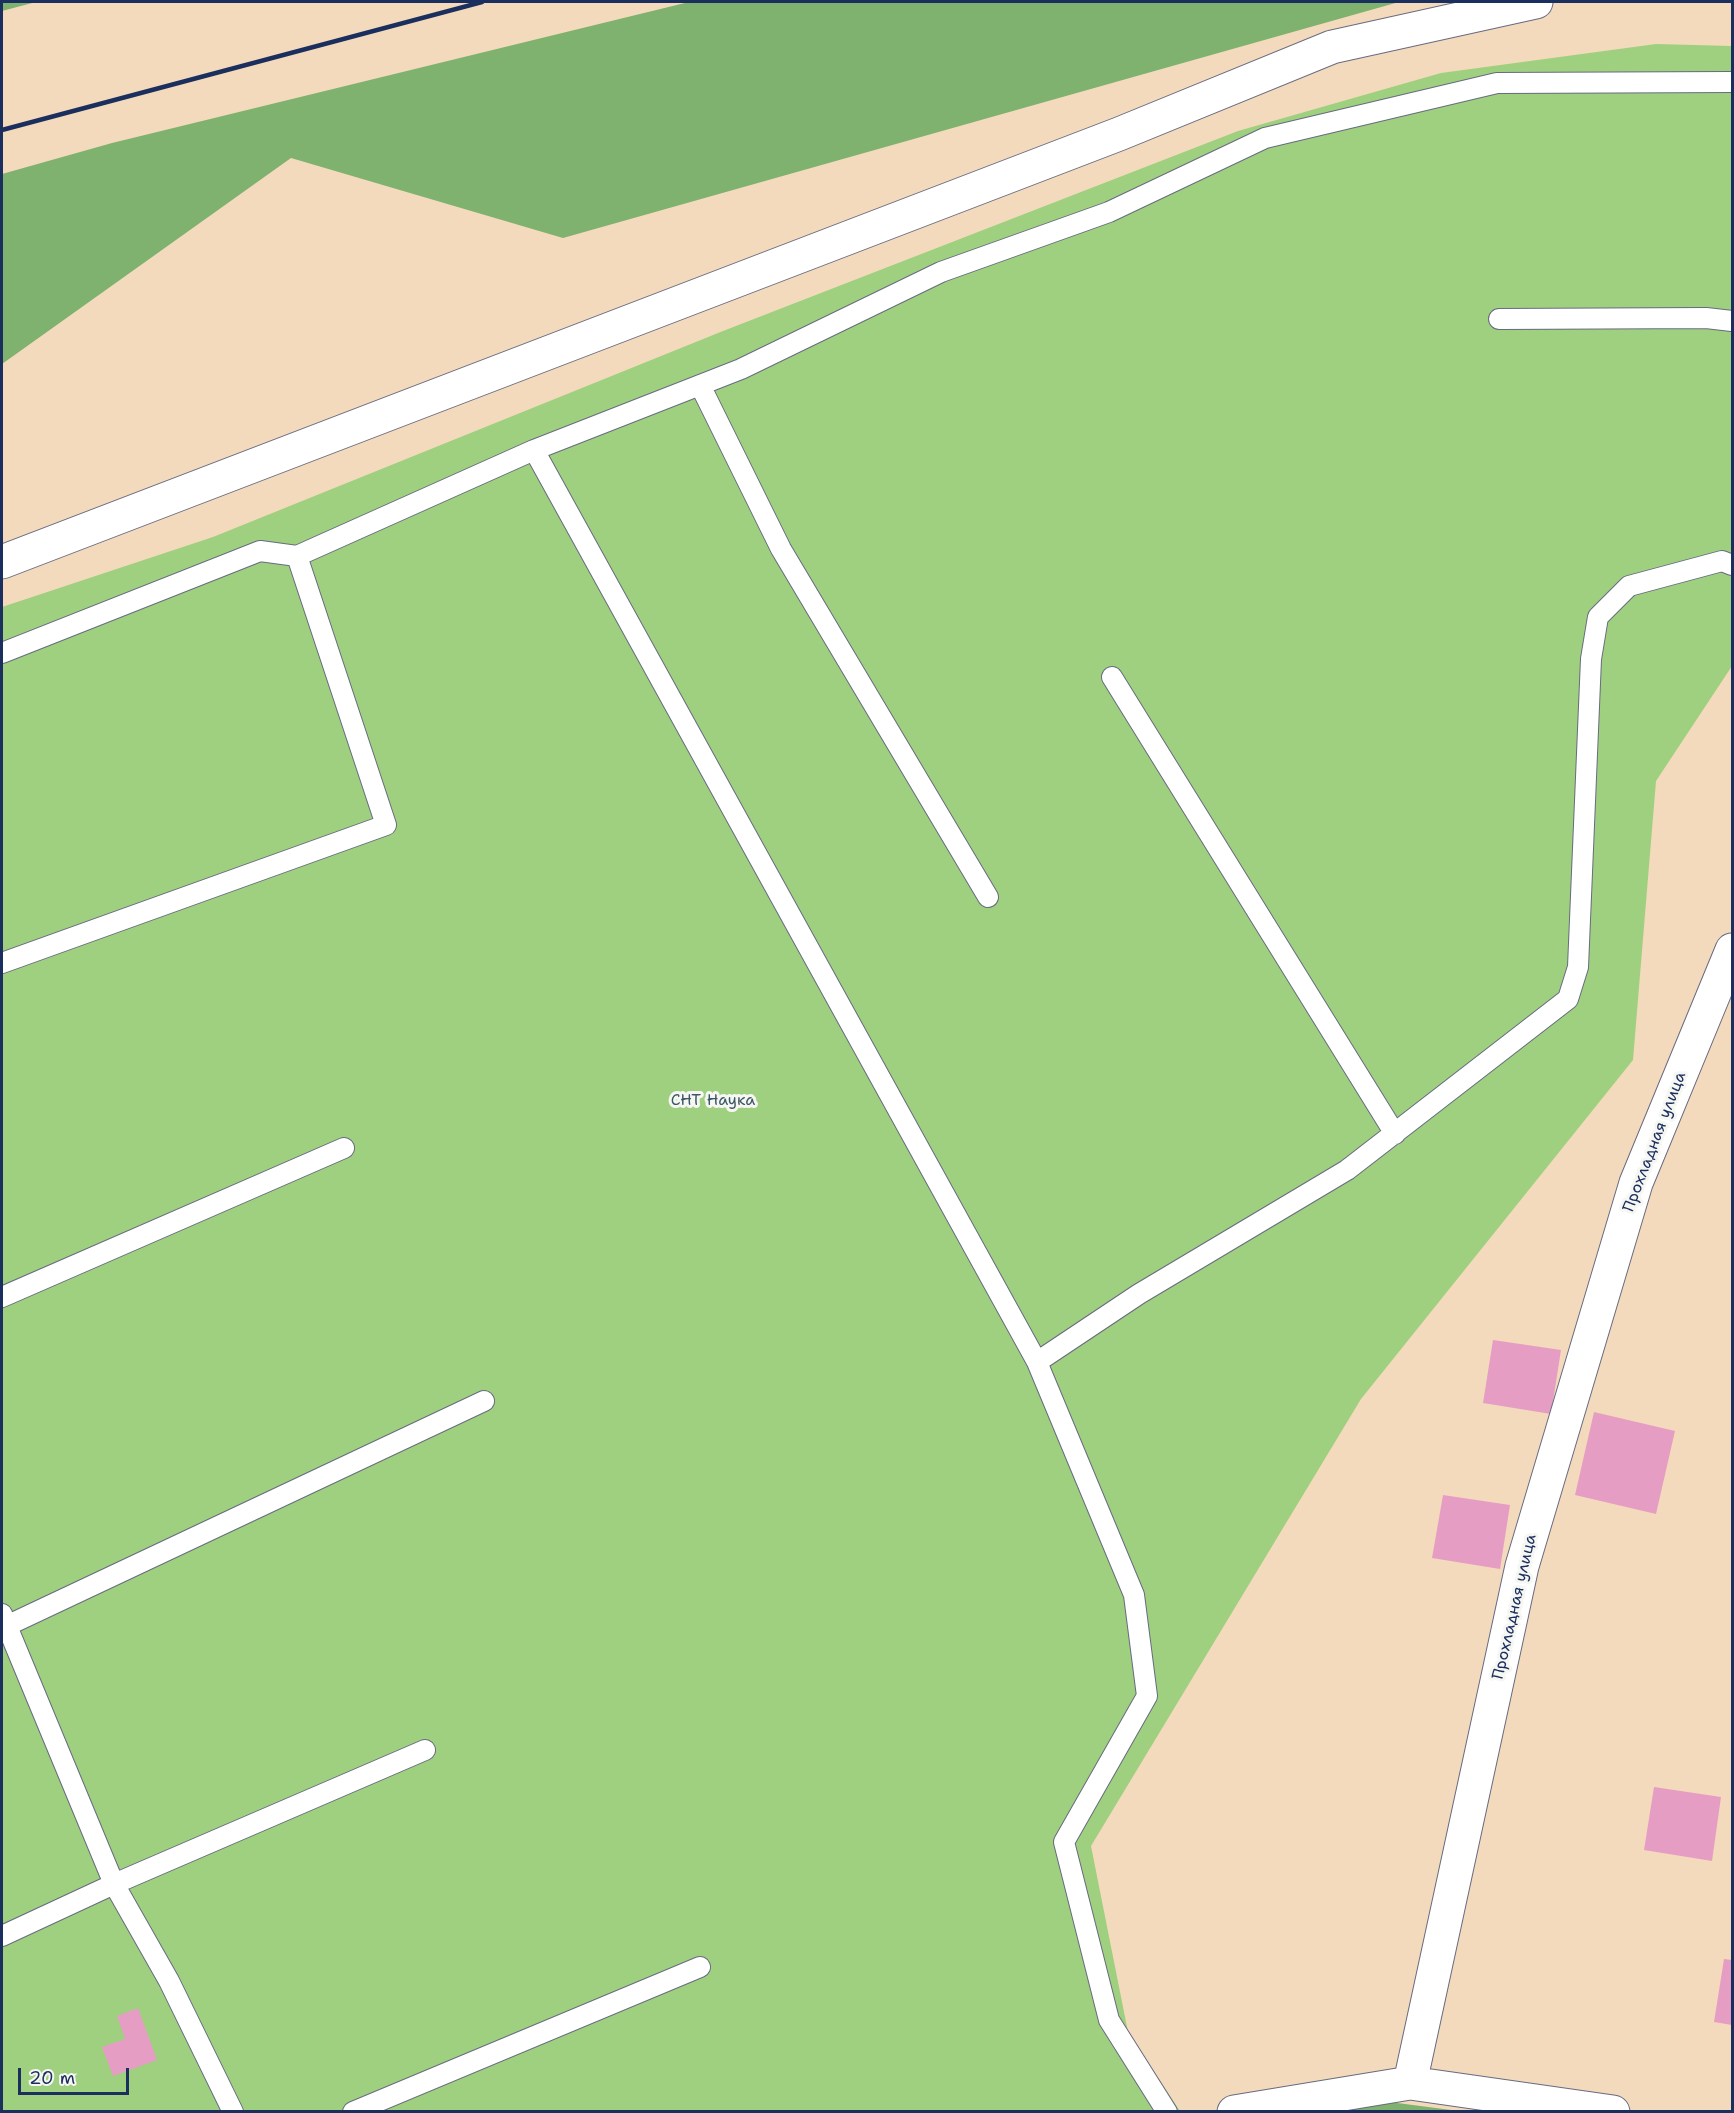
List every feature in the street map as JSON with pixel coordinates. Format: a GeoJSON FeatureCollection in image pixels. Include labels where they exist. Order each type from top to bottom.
{"type":"FeatureCollection","features":[{"type":"Feature","properties":{"kind":"street"},"geometry":{"type":"LineString","coordinates":[[2,562],[1119,134],[1332,47],[1536,2]]}},
{"type":"Feature","properties":{"kind":"street","name":"Прохладная улица"},"geometry":{"type":"LineString","coordinates":[[1410,2083],[1522,1566],[1636,1183],[1732,950]]}},
{"type":"Feature","properties":{"kind":"street"},"geometry":{"type":"LineString","coordinates":[[1234,2112],[1410,2083],[1613,2112]]}},
{"type":"Feature","properties":{"kind":"lane"},"geometry":{"type":"LineString","coordinates":[[2,653],[260,551],[297,556],[534,450],[752,364],[941,272],[1109,212],[1265,138],[1497,83],[1732,82]]}},
{"type":"Feature","properties":{"kind":"lane"},"geometry":{"type":"LineString","coordinates":[[1499,319],[1706,318],[1732,321]]}},
{"type":"Feature","properties":{"kind":"lane"},"geometry":{"type":"LineString","coordinates":[[700,385],[781,549],[988,897]]}},
{"type":"Feature","properties":{"kind":"lane"},"geometry":{"type":"LineString","coordinates":[[534,450],[1037,1362],[1134,1595],[1147,1696],[1064,1842],[1110,2020],[1167,2112]]}},
{"type":"Feature","properties":{"kind":"lane"},"geometry":{"type":"LineString","coordinates":[[2,963],[386,825],[297,556]]}},
{"type":"Feature","properties":{"kind":"lane"},"geometry":{"type":"LineString","coordinates":[[1037,1362],[1138,1294],[1347,1170],[1568,999],[1578,967],[1591,659],[1598,617],[1629,586],[1722,561],[1732,565]]}},
{"type":"Feature","properties":{"kind":"lane"},"geometry":{"type":"LineString","coordinates":[[1112,677],[1395,1134]]}},
{"type":"Feature","properties":{"kind":"lane"},"geometry":{"type":"LineString","coordinates":[[2,1297],[344,1148]]}},
{"type":"Feature","properties":{"kind":"lane"},"geometry":{"type":"LineString","coordinates":[[233,2112],[169,1981],[114,1884],[3,1622],[484,1401]]}},
{"type":"Feature","properties":{"kind":"lane"},"geometry":{"type":"LineString","coordinates":[[2,1936],[114,1884],[425,1750]]}},
{"type":"Feature","properties":{"kind":"lane"},"geometry":{"type":"LineString","coordinates":[[353,2112],[700,1966]]}},
{"type":"Feature","properties":{"kind":"green space"},"geometry":{"type":"Polygon","coordinates":[[[2,2],[36,2],[2,11],[2,2]]]}},
{"type":"Feature","properties":{"kind":"green space"},"geometry":{"type":"Polygon","coordinates":[[[689,2],[1399,2],[563,238],[291,158],[2,364],[2,174],[112,143],[689,2]]]}},
{"type":"Feature","properties":{"kind":"green space","name":"СНТ Наука"},"geometry":{"type":"Polygon","coordinates":[[[1656,44],[1732,46],[1732,666],[1656,781],[1633,1060],[1361,1399],[1091,1846],[1128,2032],[1180,2111],[2,2111],[2,607],[213,537],[723,331],[1238,131],[1441,73],[1656,44]]]}},
{"type":"Feature","properties":{"kind":"green space"},"geometry":{"type":"Polygon","coordinates":[[[1328,2094],[1459,2111],[1326,2112],[1328,2094]]]}},
{"type":"Feature","properties":{"kind":"building"},"geometry":{"type":"Polygon","coordinates":[[[1493,1340],[1561,1350],[1551,1414],[1483,1403],[1493,1340]]]}},
{"type":"Feature","properties":{"kind":"building"},"geometry":{"type":"Polygon","coordinates":[[[1594,1412],[1675,1431],[1656,1514],[1575,1495],[1594,1412]]]}},
{"type":"Feature","properties":{"kind":"building"},"geometry":{"type":"Polygon","coordinates":[[[1443,1495],[1510,1505],[1500,1569],[1432,1558],[1443,1495]]]}},
{"type":"Feature","properties":{"kind":"building"},"geometry":{"type":"Polygon","coordinates":[[[1654,1787],[1721,1797],[1712,1861],[1644,1850],[1654,1787]]]}},
{"type":"Feature","properties":{"kind":"building"},"geometry":{"type":"Polygon","coordinates":[[[1724,1959],[1732,1960],[1732,2025],[1714,2022],[1724,1959]]]}},
{"type":"Feature","properties":{"kind":"building"},"geometry":{"type":"Polygon","coordinates":[[[138,2008],[157,2060],[113,2076],[102,2047],[125,2039],[117,2016],[138,2008]]]}},
{"type":"Feature","properties":{"kind":"railway"},"geometry":{"type":"LineString","coordinates":[[2,130],[482,2]]}}]}
